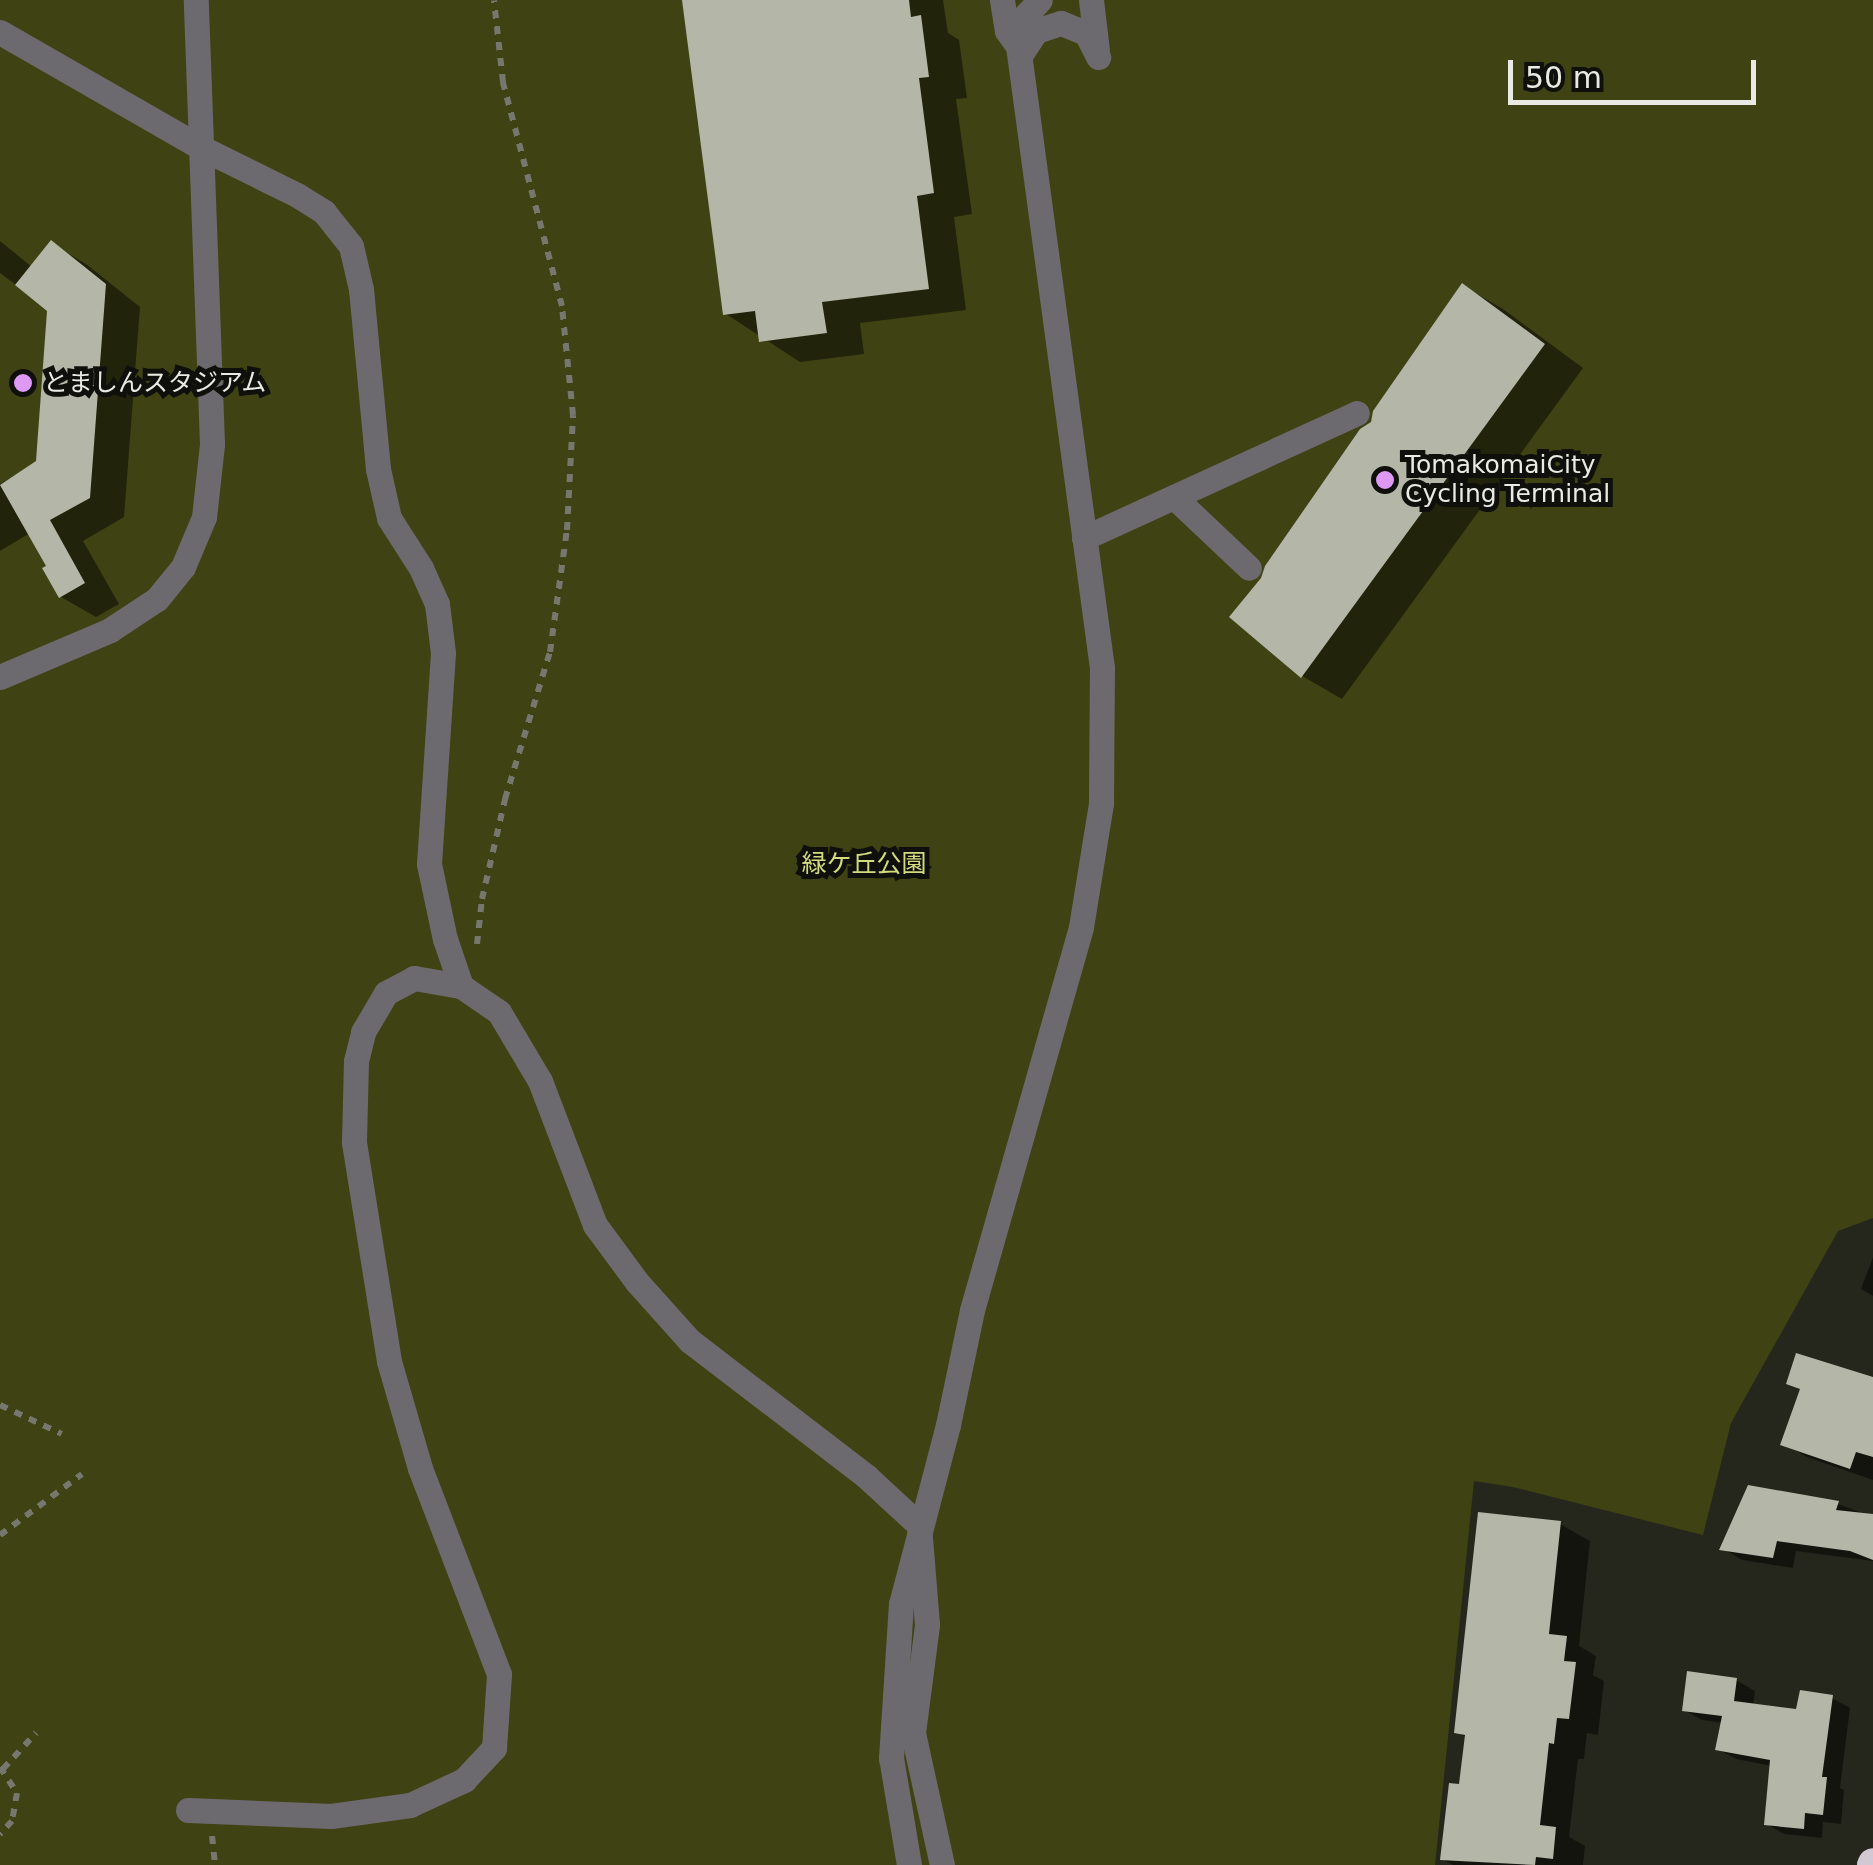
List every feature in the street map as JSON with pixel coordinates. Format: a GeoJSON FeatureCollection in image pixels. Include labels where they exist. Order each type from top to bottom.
{"type":"FeatureCollection","features":[{"type":"Feature","properties":{"kind":"street"},"geometry":{"type":"LineString","coordinates":[[0,677],[110,630],[157,598],[184,566],[204,517],[212,444],[196,0]]}},
{"type":"Feature","properties":{"kind":"street"},"geometry":{"type":"LineString","coordinates":[[1002,0],[1007,30],[1019,57]]}},
{"type":"Feature","properties":{"kind":"street"},"geometry":{"type":"LineString","coordinates":[[909,1865],[891,1758],[902,1604],[948,1426],[972,1310],[1080,928],[1102,803],[1102,668],[1019,57],[1024,17],[1040,0]]}},
{"type":"Feature","properties":{"kind":"street"},"geometry":{"type":"LineString","coordinates":[[1019,57],[1036,31],[1061,23],[1086,33],[1098,57],[1091,0]]}},
{"type":"Feature","properties":{"kind":"street"},"geometry":{"type":"LineString","coordinates":[[0,32],[200,147],[324,212],[351,246],[361,289],[378,469],[388,518],[421,568],[437,604],[443,653],[429,864],[445,939],[462,986]]}},
{"type":"Feature","properties":{"kind":"street"},"geometry":{"type":"LineString","coordinates":[[1084,538],[1357,413]]}},
{"type":"Feature","properties":{"kind":"street"},"geometry":{"type":"LineString","coordinates":[[1174,497],[1249,568]]}},
{"type":"Feature","properties":{"kind":"street"},"geometry":{"type":"LineString","coordinates":[[188,1810],[331,1816],[410,1805],[464,1780],[494,1748],[499,1674],[420,1468],[390,1361],[354,1142],[356,1061],[363,1032],[386,993],[414,978],[462,986],[499,1012],[540,1080],[595,1224],[637,1282],[690,1341],[867,1478],[920,1526],[927,1625],[913,1733],[942,1865]]}},
{"type":"Feature","properties":{"kind":"path"},"geometry":{"type":"LineString","coordinates":[[462,986],[477,945],[482,899],[505,799],[550,652],[567,530],[573,415],[562,306],[503,82],[494,0]]}},
{"type":"Feature","properties":{"kind":"path"},"geometry":{"type":"LineString","coordinates":[[0,1405],[62,1434]]}},
{"type":"Feature","properties":{"kind":"path"},"geometry":{"type":"LineString","coordinates":[[0,1535],[82,1474]]}},
{"type":"Feature","properties":{"kind":"path"},"geometry":{"type":"LineString","coordinates":[[0,1834],[17,1808],[17,1793],[2,1768],[36,1733]]}},
{"type":"Feature","properties":{"kind":"green space","name":"緑ケ丘公園"},"geometry":{"type":"Polygon","coordinates":[[[0,0],[1873,0],[1873,1218],[1838,1231],[1731,1423],[1703,1535],[1513,1487],[1474,1481],[1435,1865],[0,1865],[0,0]]]}},
{"type":"Feature","properties":{"kind":"building"},"geometry":{"type":"Polygon","coordinates":[[[682,0],[909,0],[911,17],[921,15],[929,77],[919,78],[934,193],[917,196],[929,289],[822,302],[827,333],[759,342],[755,311],[723,315],[682,0]]]}},
{"type":"Feature","properties":{"kind":"building"},"geometry":{"type":"Polygon","coordinates":[[[51,240],[106,284],[90,498],[50,520],[85,583],[59,598],[42,568],[46,566],[0,485],[36,461],[47,311],[15,285],[51,240]]]}},
{"type":"Feature","properties":{"kind":"building","name":"TomakomaiCity Cycling Terminal"},"geometry":{"type":"Polygon","coordinates":[[[1462,283],[1545,344],[1301,678],[1229,617],[1261,578],[1265,566],[1360,429],[1371,422],[1373,411],[1462,283]]]}},
{"type":"Feature","properties":{"kind":"building"},"geometry":{"type":"Polygon","coordinates":[[[1796,1353],[1873,1377],[1873,1457],[1856,1452],[1850,1469],[1780,1445],[1800,1389],[1786,1384],[1796,1353]]]}},
{"type":"Feature","properties":{"kind":"building"},"geometry":{"type":"Polygon","coordinates":[[[1748,1485],[1839,1501],[1836,1510],[1873,1514],[1873,1560],[1850,1551],[1777,1541],[1773,1558],[1719,1550],[1748,1485]]]}},
{"type":"Feature","properties":{"kind":"building"},"geometry":{"type":"Polygon","coordinates":[[[1478,1512],[1561,1521],[1549,1634],[1567,1636],[1564,1661],[1576,1662],[1569,1719],[1557,1718],[1554,1744],[1549,1743],[1540,1825],[1556,1827],[1553,1859],[1536,1857],[1535,1865],[1440,1860],[1449,1783],[1459,1784],[1465,1735],[1454,1733],[1478,1512]]]}},
{"type":"Feature","properties":{"kind":"building"},"geometry":{"type":"Polygon","coordinates":[[[1687,1671],[1737,1678],[1734,1701],[1796,1709],[1800,1690],[1833,1695],[1822,1777],[1827,1777],[1823,1815],[1805,1813],[1804,1829],[1764,1825],[1770,1760],[1715,1750],[1722,1716],[1682,1711],[1687,1671]]]}},
{"type":"Feature","properties":{"kind":"place","name":"とましんスタジアム"},"geometry":{"type":"Point","coordinates":[23,383]}},
{"type":"Feature","properties":{"kind":"place","name":"TomakomaiCity Cycling Terminal"},"geometry":{"type":"Point","coordinates":[1385,480]}}]}
